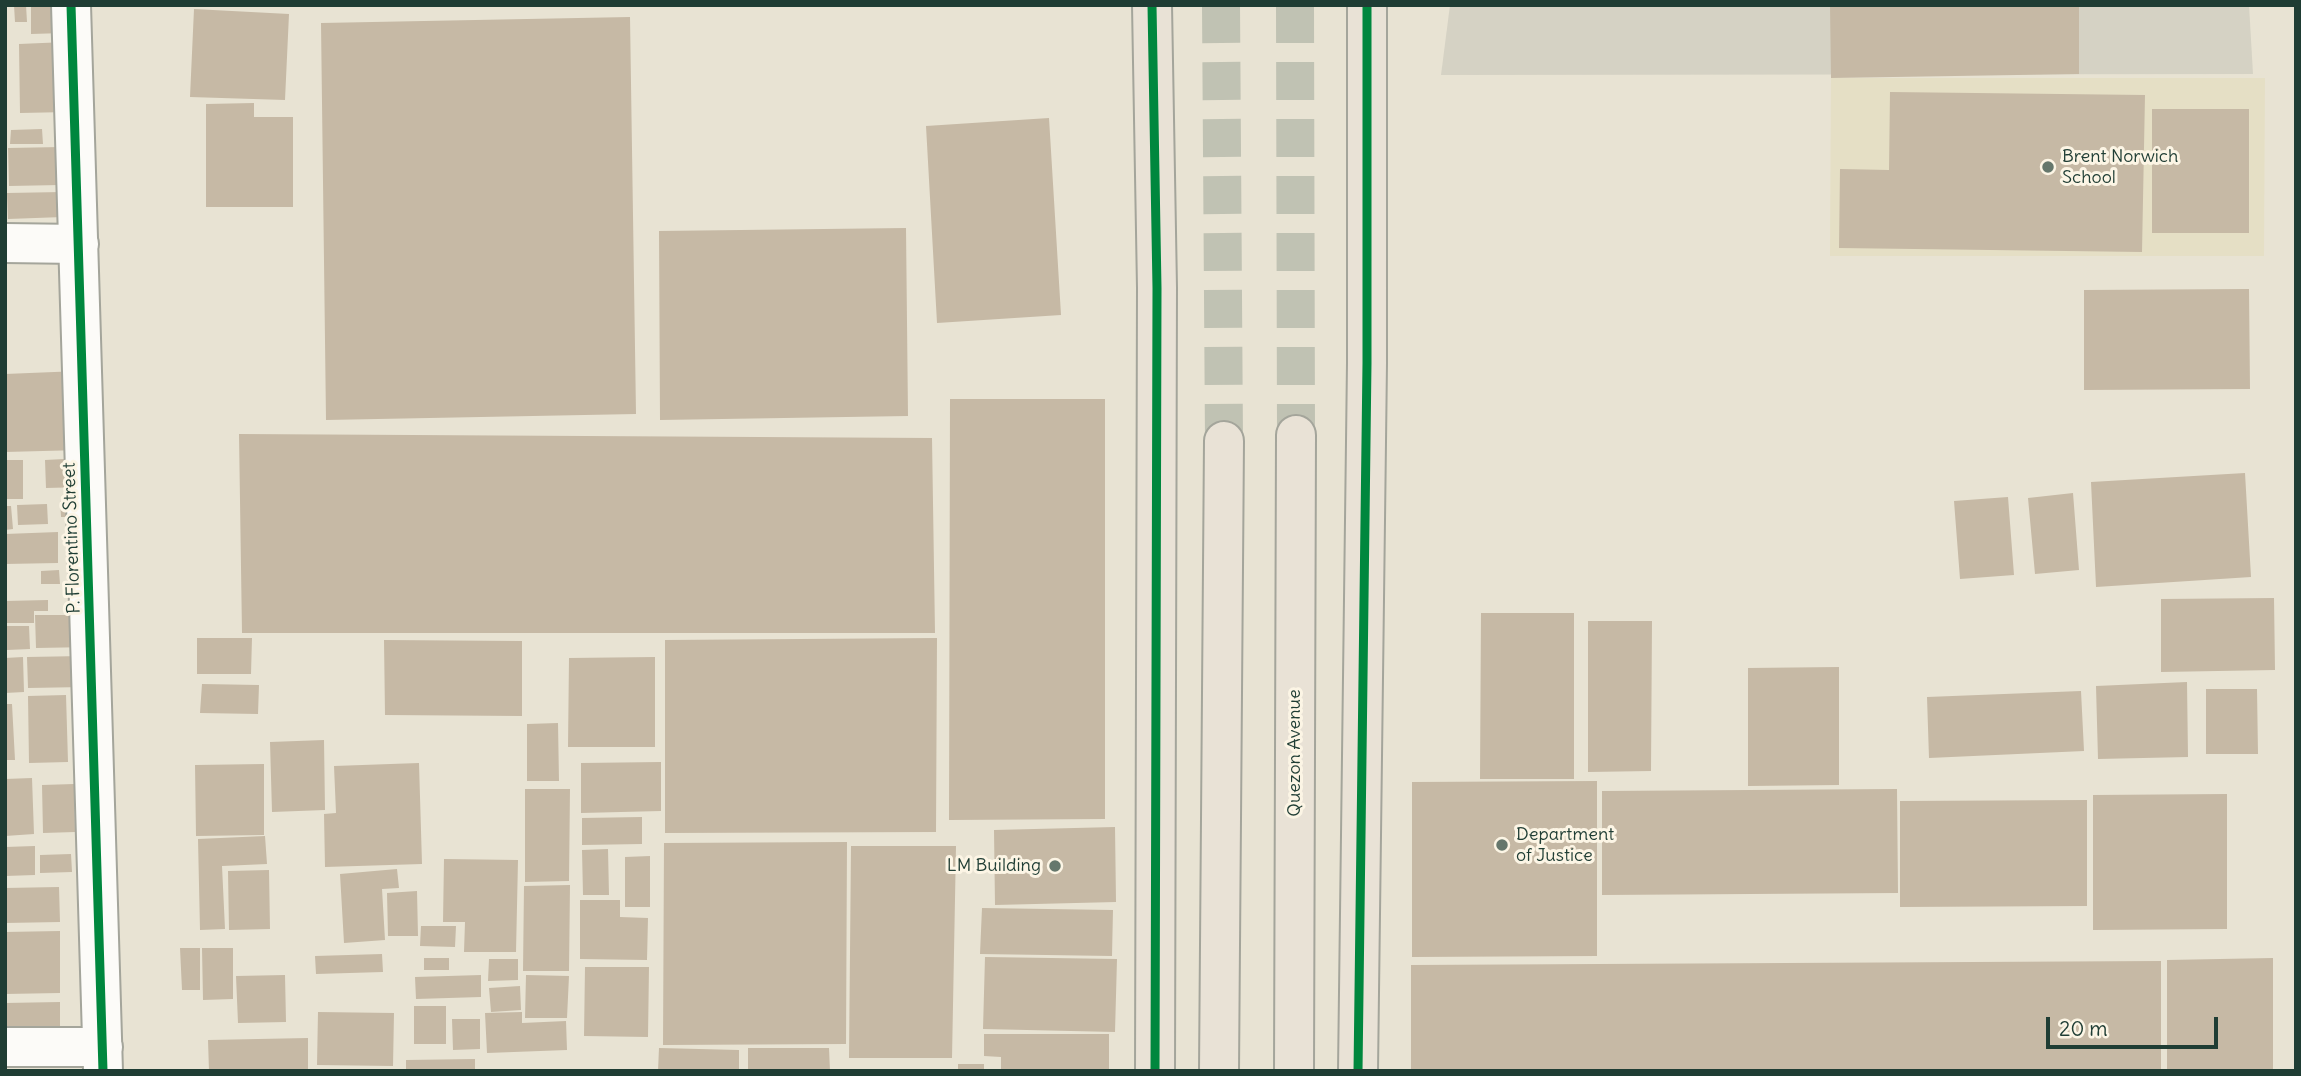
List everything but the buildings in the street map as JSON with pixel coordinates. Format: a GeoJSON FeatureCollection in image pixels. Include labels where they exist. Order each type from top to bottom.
{"type":"FeatureCollection","features":[{"type":"Feature","properties":{"kind":"main road"},"geometry":{"type":"LineString","coordinates":[[1152,5],[1157,288],[1155,1071]]}},
{"type":"Feature","properties":{"kind":"main road"},"geometry":{"type":"LineString","coordinates":[[1358,1071],[1367,363],[1367,5]]}},
{"type":"Feature","properties":{"kind":"main road","name":"Quezon Avenue"},"geometry":{"type":"LineString","coordinates":[[1294,1071],[1296,435]]}},
{"type":"Feature","properties":{"kind":"main road"},"geometry":{"type":"LineString","coordinates":[[1219,1071],[1224,441]]}},
{"type":"Feature","properties":{"kind":"street","name":"P. Florentino Street"},"geometry":{"type":"LineString","coordinates":[[71,5],[103,1059]]}},
{"type":"Feature","properties":{"kind":"street"},"geometry":{"type":"LineString","coordinates":[[5,243],[79,244]]}},
{"type":"Feature","properties":{"kind":"street"},"geometry":{"type":"LineString","coordinates":[[5,1047],[103,1059]]}},
{"type":"Feature","properties":{"kind":"shaded area"},"geometry":{"type":"Polygon","coordinates":[[[1450,5],[2249,5],[2253,74],[1441,75],[1450,5]]]}},
{"type":"Feature","properties":{"kind":"shaded area","name":"Brent Norwich School"},"geometry":{"type":"Polygon","coordinates":[[[1831,78],[2265,78],[2264,256],[1830,256],[1831,78]]]}},
{"type":"Feature","properties":{"kind":"tunnel"},"geometry":{"type":"LineString","coordinates":[[1221,5],[1224,441]]}},
{"type":"Feature","properties":{"kind":"tunnel"},"geometry":{"type":"LineString","coordinates":[[1295,5],[1296,435]]}},
{"type":"Feature","properties":{"kind":"cycle path"},"geometry":{"type":"LineString","coordinates":[[71,5],[103,1071]]}},
{"type":"Feature","properties":{"kind":"cycle path"},"geometry":{"type":"LineString","coordinates":[[1152,5],[1157,288],[1155,1071]]}},
{"type":"Feature","properties":{"kind":"cycle path"},"geometry":{"type":"LineString","coordinates":[[1358,1071],[1367,363],[1367,5]]}},
{"type":"Feature","properties":{"kind":"place","name":"Brent Norwich School"},"geometry":{"type":"Point","coordinates":[2048,167]}},
{"type":"Feature","properties":{"kind":"place","name":"Department of Justice"},"geometry":{"type":"Point","coordinates":[1502,845]}},
{"type":"Feature","properties":{"kind":"place","name":"LM Building"},"geometry":{"type":"Point","coordinates":[1055,866]}}]}
